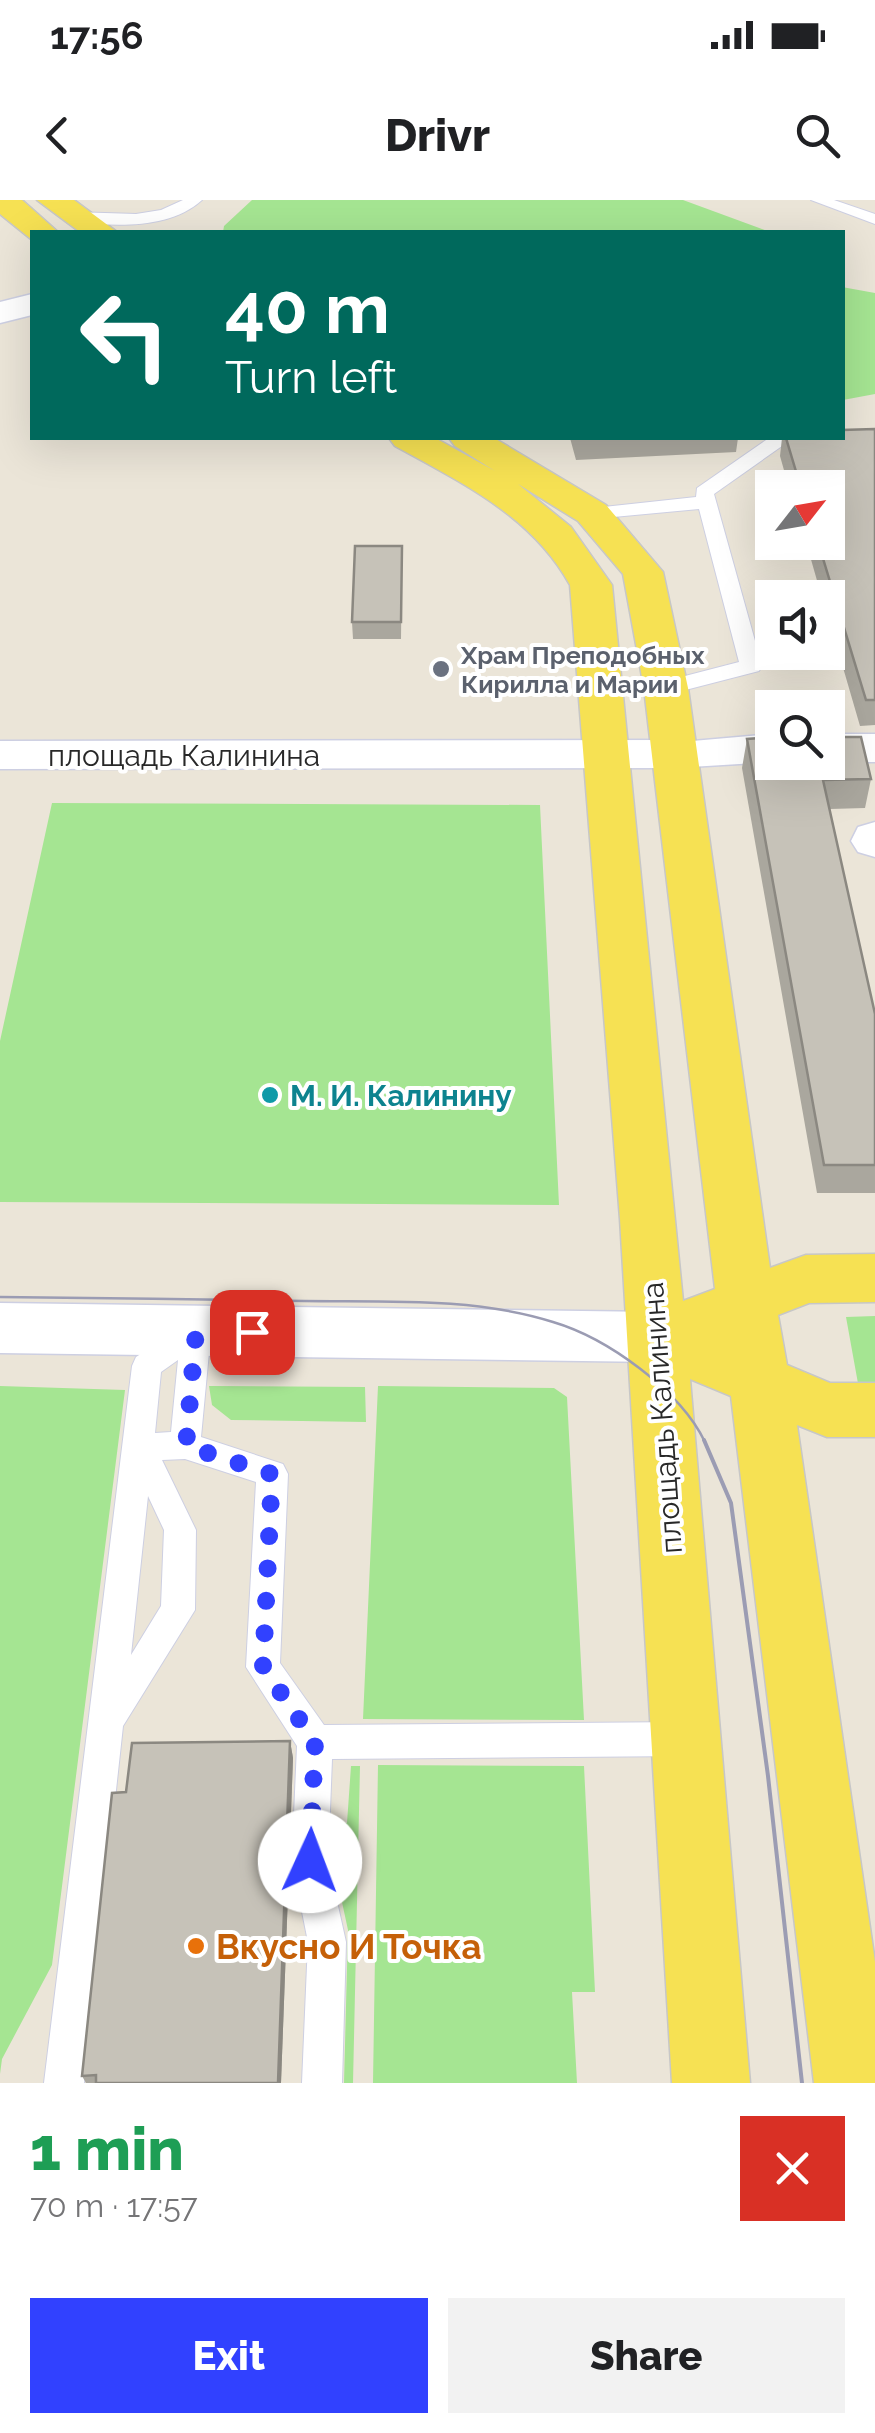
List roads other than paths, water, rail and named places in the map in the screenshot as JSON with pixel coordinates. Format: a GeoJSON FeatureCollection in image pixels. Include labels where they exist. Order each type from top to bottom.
{"type":"FeatureCollection","features":[{"type":"Feature","properties":{"kind":"main road"},"geometry":{"type":"LineString","coordinates":[[2,202],[39,230]]}},
{"type":"Feature","properties":{"kind":"main road","name":"площадь Калинина"},"geometry":{"type":"LineString","coordinates":[[411,440],[518,502],[552,527],[577,555],[591,585],[656,1337],[712,2083]]}},
{"type":"Feature","properties":{"kind":"main road"},"geometry":{"type":"LineString","coordinates":[[471,440],[592,513],[642,572],[666,688],[853,2083]]}},
{"type":"Feature","properties":{"kind":"main road"},"geometry":{"type":"LineString","coordinates":[[656,1337],[806,1278],[875,1278]]}},
{"type":"Feature","properties":{"kind":"main road"},"geometry":{"type":"LineString","coordinates":[[656,1337],[827,1410],[875,1410]]}},
{"type":"Feature","properties":{"kind":"street"},"geometry":{"type":"LineString","coordinates":[[0,313],[30,305]]}},
{"type":"Feature","properties":{"kind":"street"},"geometry":{"type":"LineString","coordinates":[[845,748],[875,748]]}},
{"type":"Feature","properties":{"kind":"street","name":"площадь Калинина"},"geometry":{"type":"LineString","coordinates":[[0,755],[674,754],[755,749]]}},
{"type":"Feature","properties":{"kind":"street"},"geometry":{"type":"LineString","coordinates":[[0,1328],[656,1337]]}},
{"type":"Feature","properties":{"kind":"lane"},"geometry":{"type":"LineString","coordinates":[[76,216],[114,221],[175,213],[194,200]]}},
{"type":"Feature","properties":{"kind":"lane"},"geometry":{"type":"LineString","coordinates":[[820,200],[875,219]]}},
{"type":"Feature","properties":{"kind":"lane"},"geometry":{"type":"LineString","coordinates":[[169,230],[175,213]]}},
{"type":"Feature","properties":{"kind":"lane"},"geometry":{"type":"LineString","coordinates":[[845,439],[875,438]]}},
{"type":"Feature","properties":{"kind":"lane"},"geometry":{"type":"LineString","coordinates":[[666,688],[751,666],[704,492],[778,440]]}},
{"type":"Feature","properties":{"kind":"lane"},"geometry":{"type":"LineString","coordinates":[[592,513],[707,502]]}},
{"type":"Feature","properties":{"kind":"lane"},"geometry":{"type":"LineString","coordinates":[[186,1446],[196,1331]]}},
{"type":"Feature","properties":{"kind":"lane"},"geometry":{"type":"LineString","coordinates":[[64,2083],[147,1366],[196,1331]]}},
{"type":"Feature","properties":{"kind":"lane"},"geometry":{"type":"LineString","coordinates":[[140,1447],[186,1446],[272,1474],[263,1667],[315,1742],[310,1861],[327,1942],[322,2083]]}},
{"type":"Feature","properties":{"kind":"lane"},"geometry":{"type":"LineString","coordinates":[[108,1721],[178,1610],[180,1530],[140,1447]]}},
{"type":"Feature","properties":{"kind":"lane"},"geometry":{"type":"LineString","coordinates":[[315,1742],[686,1740]]}},
{"type":"Feature","properties":{"kind":"tram line"},"geometry":{"type":"LineString","coordinates":[[0,1297],[430,1303],[523,1314],[596,1340],[640,1368],[678,1404],[704,1441]]}},
{"type":"Feature","properties":{"kind":"tram line"},"geometry":{"type":"LineString","coordinates":[[704,1441],[731,1503],[768,1776],[802,2083]]}},
{"type":"Feature","properties":{"kind":"place","name":"Храм Преподобных Кирилла и Марии"},"geometry":{"type":"Point","coordinates":[441,669]}},
{"type":"Feature","properties":{"kind":"place","name":"М. И. Калинину"},"geometry":{"type":"Point","coordinates":[270,1095]}},
{"type":"Feature","properties":{"kind":"place","name":"Вкусно И Точка"},"geometry":{"type":"Point","coordinates":[196,1946]}}]}
